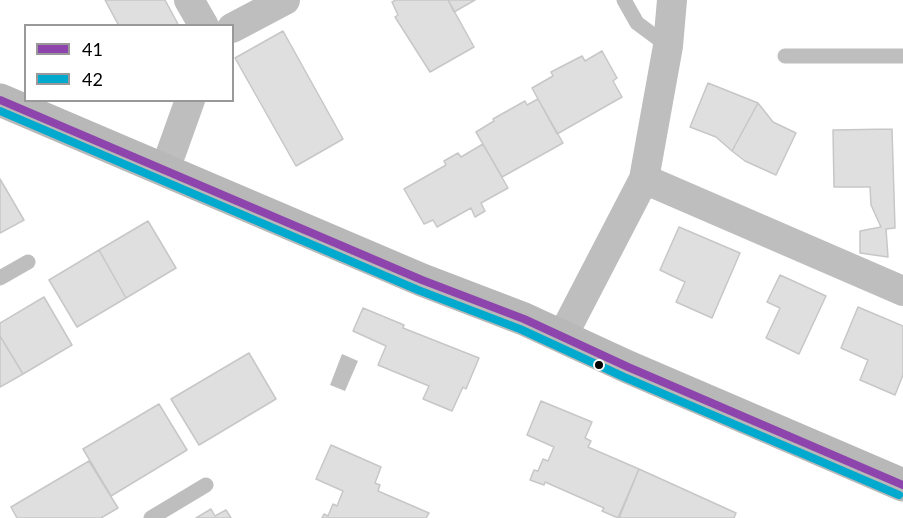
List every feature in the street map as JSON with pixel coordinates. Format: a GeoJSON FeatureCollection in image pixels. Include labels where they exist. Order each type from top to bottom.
{"type":"FeatureCollection","features":[{"type":"Feature","properties":{"kind":"street"},"geometry":{"type":"LineString","coordinates":[[189,0],[203,24]]}},
{"type":"Feature","properties":{"kind":"street"},"geometry":{"type":"LineString","coordinates":[[234,27],[285,0]]}},
{"type":"Feature","properties":{"kind":"street"},"geometry":{"type":"LineString","coordinates":[[562,337],[644,179],[668,46],[672,0]]}},
{"type":"Feature","properties":{"kind":"street"},"geometry":{"type":"LineString","coordinates":[[0,100],[319,234],[422,280],[524,319],[903,485]]}},
{"type":"Feature","properties":{"kind":"street"},"geometry":{"type":"LineString","coordinates":[[171,153],[189,102]]}},
{"type":"Feature","properties":{"kind":"street"},"geometry":{"type":"LineString","coordinates":[[644,179],[903,291]]}},
{"type":"Feature","properties":{"kind":"lane"},"geometry":{"type":"LineString","coordinates":[[624,0],[637,23],[668,46]]}},
{"type":"Feature","properties":{"kind":"lane"},"geometry":{"type":"LineString","coordinates":[[785,56],[903,56]]}},
{"type":"Feature","properties":{"kind":"lane"},"geometry":{"type":"LineString","coordinates":[[0,278],[28,262]]}},
{"type":"Feature","properties":{"kind":"lane"},"geometry":{"type":"LineString","coordinates":[[151,518],[206,485]]}},
{"type":"Feature","properties":{"kind":"shaded area"},"geometry":{"type":"Polygon","coordinates":[[[342,354],[358,361],[345,391],[330,385],[342,354]]]}},
{"type":"Feature","properties":{"kind":"building"},"geometry":{"type":"Polygon","coordinates":[[[105,0],[165,0],[178,24],[118,24],[105,0]]]}},
{"type":"Feature","properties":{"kind":"building"},"geometry":{"type":"Polygon","coordinates":[[[396,0],[448,0],[474,47],[430,72],[395,17],[398,15],[392,2],[396,0]]]}},
{"type":"Feature","properties":{"kind":"building"},"geometry":{"type":"Polygon","coordinates":[[[448,0],[475,0],[454,12],[448,0]]]}},
{"type":"Feature","properties":{"kind":"building"},"geometry":{"type":"Polygon","coordinates":[[[283,31],[343,139],[296,166],[235,58],[283,31]]]}},
{"type":"Feature","properties":{"kind":"building"},"geometry":{"type":"Polygon","coordinates":[[[602,51],[617,78],[613,81],[622,97],[557,134],[532,88],[553,76],[551,72],[582,56],[585,61],[602,51]]]}},
{"type":"Feature","properties":{"kind":"building"},"geometry":{"type":"Polygon","coordinates":[[[708,83],[758,103],[732,151],[716,137],[690,127],[708,83]]]}},
{"type":"Feature","properties":{"kind":"building"},"geometry":{"type":"Polygon","coordinates":[[[538,99],[563,143],[502,177],[476,132],[494,121],[493,119],[525,101],[527,105],[538,99]]]}},
{"type":"Feature","properties":{"kind":"building"},"geometry":{"type":"Polygon","coordinates":[[[758,103],[773,122],[796,133],[776,175],[745,161],[732,151],[758,103]]]}},
{"type":"Feature","properties":{"kind":"building"},"geometry":{"type":"Polygon","coordinates":[[[892,129],[895,228],[886,229],[888,257],[860,253],[860,231],[881,227],[871,205],[870,187],[834,187],[833,130],[892,129]]]}},
{"type":"Feature","properties":{"kind":"building"},"geometry":{"type":"Polygon","coordinates":[[[483,144],[508,188],[481,203],[485,211],[475,217],[471,208],[437,227],[433,220],[424,224],[404,189],[446,165],[444,161],[458,153],[461,157],[483,144]]]}},
{"type":"Feature","properties":{"kind":"building"},"geometry":{"type":"Polygon","coordinates":[[[0,179],[24,220],[0,233],[0,179]]]}},
{"type":"Feature","properties":{"kind":"building"},"geometry":{"type":"Polygon","coordinates":[[[148,221],[176,268],[126,298],[99,250],[148,221]]]}},
{"type":"Feature","properties":{"kind":"building"},"geometry":{"type":"Polygon","coordinates":[[[679,227],[740,253],[712,318],[676,302],[685,282],[660,270],[679,227]]]}},
{"type":"Feature","properties":{"kind":"building"},"geometry":{"type":"Polygon","coordinates":[[[99,250],[126,298],[77,327],[49,280],[99,250]]]}},
{"type":"Feature","properties":{"kind":"building"},"geometry":{"type":"Polygon","coordinates":[[[780,275],[826,296],[799,354],[766,338],[780,308],[767,302],[780,275]]]}},
{"type":"Feature","properties":{"kind":"building"},"geometry":{"type":"Polygon","coordinates":[[[44,297],[72,345],[23,374],[0,336],[0,323],[44,297]]]}},
{"type":"Feature","properties":{"kind":"building"},"geometry":{"type":"Polygon","coordinates":[[[858,307],[903,326],[903,375],[895,395],[860,380],[868,360],[841,348],[858,307]]]}},
{"type":"Feature","properties":{"kind":"building"},"geometry":{"type":"Polygon","coordinates":[[[363,308],[404,325],[403,328],[479,358],[466,389],[463,387],[452,411],[423,399],[429,386],[378,365],[386,346],[353,331],[363,308]]]}},
{"type":"Feature","properties":{"kind":"building"},"geometry":{"type":"Polygon","coordinates":[[[0,336],[23,374],[0,387],[0,336]]]}},
{"type":"Feature","properties":{"kind":"building"},"geometry":{"type":"Polygon","coordinates":[[[249,353],[276,399],[199,445],[171,399],[249,353]]]}},
{"type":"Feature","properties":{"kind":"building"},"geometry":{"type":"Polygon","coordinates":[[[541,401],[592,422],[585,438],[591,441],[588,447],[639,469],[618,518],[602,511],[604,508],[545,482],[544,485],[530,480],[534,470],[538,471],[543,459],[548,461],[554,447],[527,435],[541,401]]]}},
{"type":"Feature","properties":{"kind":"building"},"geometry":{"type":"Polygon","coordinates":[[[159,404],[187,450],[111,496],[83,449],[159,404]]]}},
{"type":"Feature","properties":{"kind":"building"},"geometry":{"type":"Polygon","coordinates":[[[331,445],[381,467],[375,483],[380,485],[378,491],[429,513],[426,518],[322,518],[324,514],[328,516],[333,504],[337,506],[343,491],[316,479],[331,445]]]}},
{"type":"Feature","properties":{"kind":"building"},"geometry":{"type":"Polygon","coordinates":[[[89,461],[118,508],[101,518],[17,518],[11,507],[89,461]]]}},
{"type":"Feature","properties":{"kind":"building"},"geometry":{"type":"Polygon","coordinates":[[[639,469],[736,513],[734,518],[619,518],[639,469]]]}},
{"type":"Feature","properties":{"kind":"building"},"geometry":{"type":"Polygon","coordinates":[[[211,509],[215,516],[226,510],[231,518],[196,518],[211,509]]]}},
{"type":"Feature","properties":{"kind":"transit line","name":"41"},"geometry":{"type":"LineString","coordinates":[[0,100],[422,280],[524,319],[628,367],[903,485]]}},
{"type":"Feature","properties":{"kind":"transit line","name":"42"},"geometry":{"type":"LineString","coordinates":[[0,111],[418,290],[520,329],[624,377],[899,495]]}}]}
